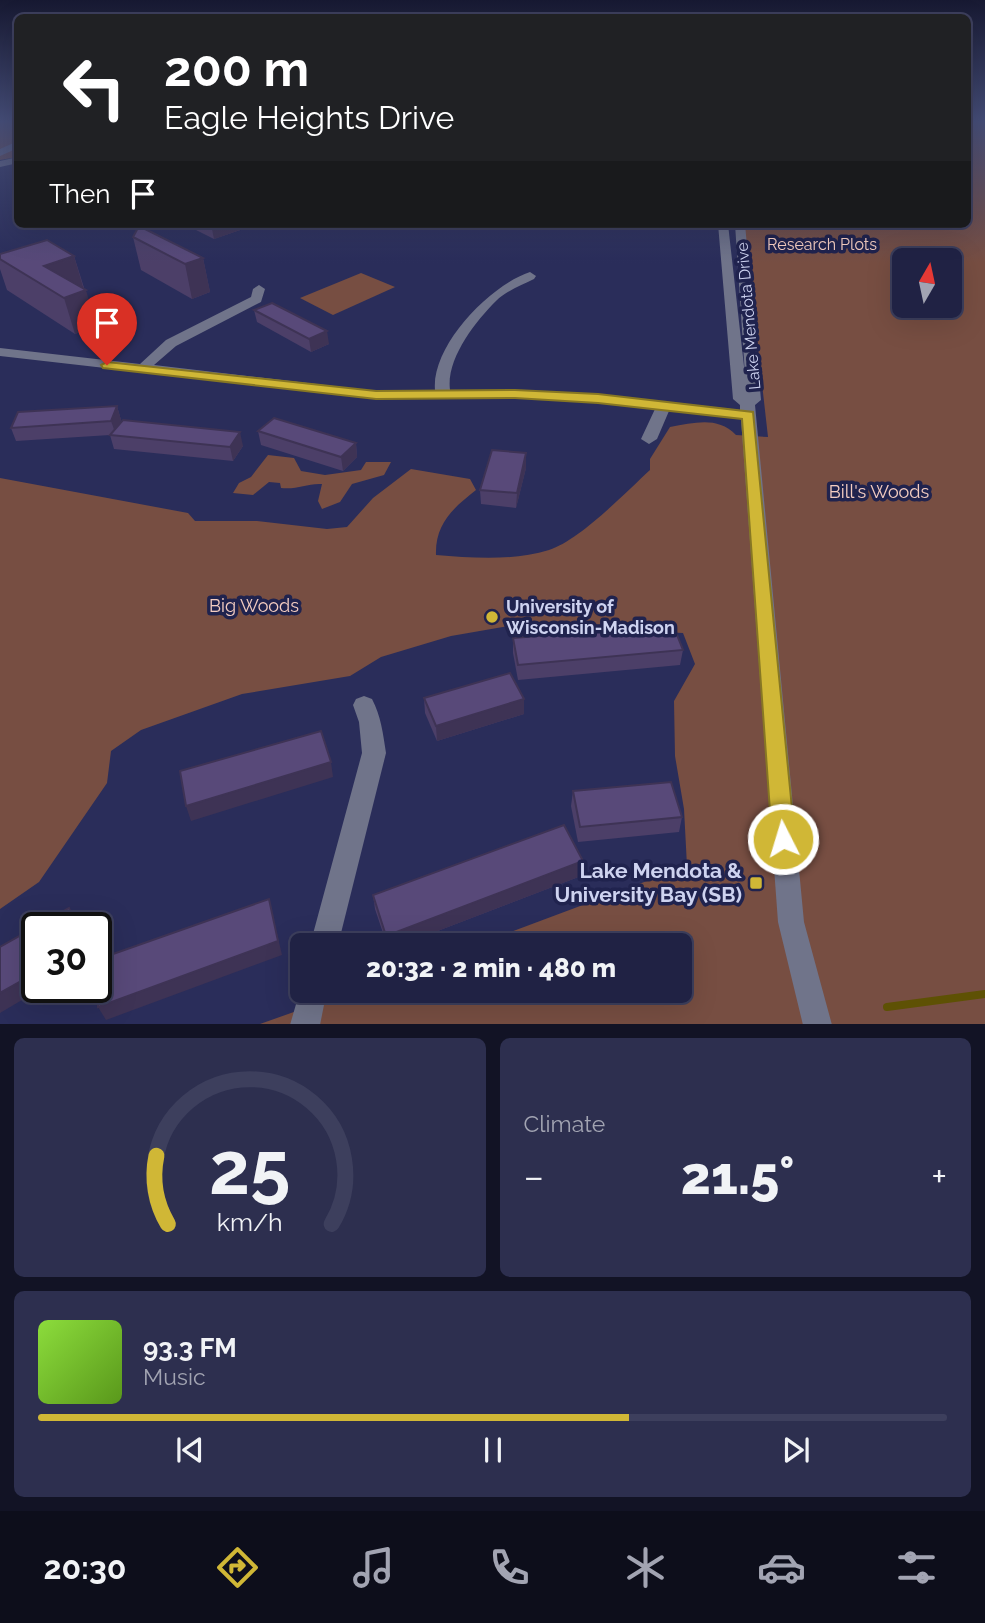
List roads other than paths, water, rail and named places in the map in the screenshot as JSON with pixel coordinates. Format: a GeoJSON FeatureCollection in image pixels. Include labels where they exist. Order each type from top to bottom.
{"type":"FeatureCollection","features":[{"type":"Feature","properties":{"kind":"street","name":"Lake Mendota Drive"},"geometry":{"type":"LineString","coordinates":[[723,228],[740,399],[748,409],[791,922],[818,1024]]}},
{"type":"Feature","properties":{"kind":"street","name":"Lake Mendota Drive"},"geometry":{"type":"LineString","coordinates":[[740,228],[754,400],[748,409]]}},
{"type":"Feature","properties":{"kind":"street"},"geometry":{"type":"LineString","coordinates":[[443,395],[441,377],[448,354],[493,297],[530,276]]}},
{"type":"Feature","properties":{"kind":"street"},"geometry":{"type":"LineString","coordinates":[[142,369],[171,343],[257,299],[259,289]]}},
{"type":"Feature","properties":{"kind":"street"},"geometry":{"type":"LineString","coordinates":[[0,352],[376,395],[515,394],[664,406],[748,409]]}},
{"type":"Feature","properties":{"kind":"street"},"geometry":{"type":"LineString","coordinates":[[649,439],[664,406]]}},
{"type":"Feature","properties":{"kind":"street"},"geometry":{"type":"LineString","coordinates":[[327,933],[374,753],[370,722],[364,705]]}},
{"type":"Feature","properties":{"kind":"street"},"geometry":{"type":"LineString","coordinates":[[305,1024],[310,1003]]}},
{"type":"Feature","properties":{"kind":"waterway"},"geometry":{"type":"LineString","coordinates":[[887,1007],[985,994]]}},
{"type":"Feature","properties":{"kind":"place","name":"University of Wisconsin-Madison"},"geometry":{"type":"Point","coordinates":[492,617]}},
{"type":"Feature","properties":{"kind":"place","name":"Lake Mendota & University Bay (SB)"},"geometry":{"type":"Point","coordinates":[756,883]}},
{"type":"Feature","properties":{"kind":"park label","name":"Research Plots"},"geometry":{"type":"Point","coordinates":[822,244]}},
{"type":"Feature","properties":{"kind":"park label","name":"Bill's Woods"},"geometry":{"type":"Point","coordinates":[879,492]}},
{"type":"Feature","properties":{"kind":"park label","name":"Big Woods"},"geometry":{"type":"Point","coordinates":[254,606]}}]}
